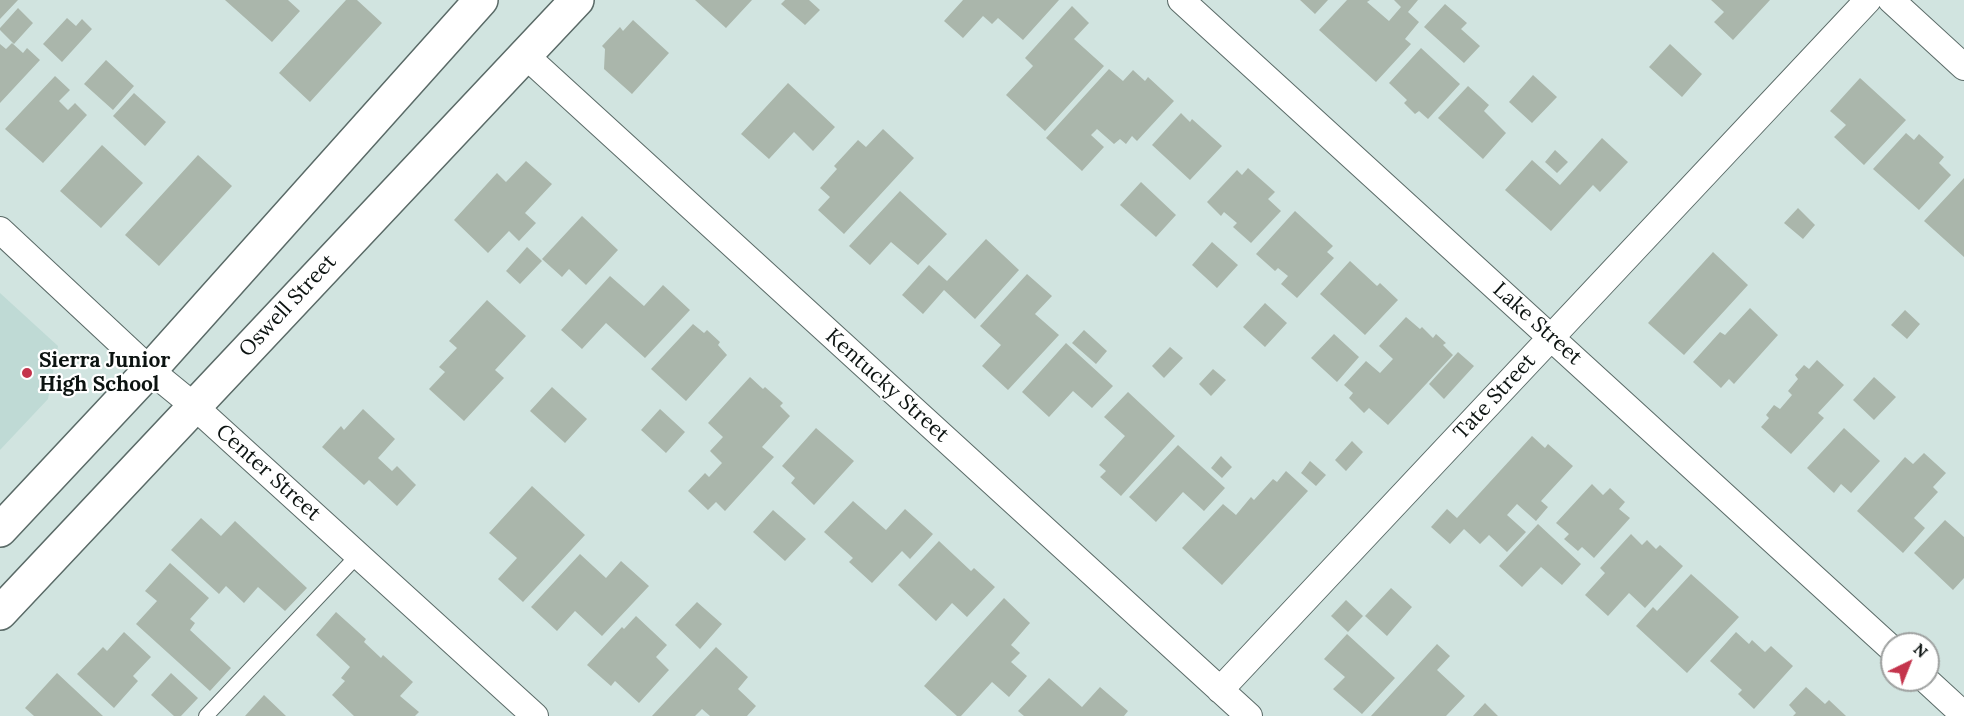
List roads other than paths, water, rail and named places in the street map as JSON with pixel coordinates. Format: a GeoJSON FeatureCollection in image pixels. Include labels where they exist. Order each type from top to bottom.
{"type":"FeatureCollection","features":[{"type":"Feature","properties":{"kind":"main road","name":"Oswell Street"},"geometry":{"type":"LineString","coordinates":[[0,613],[577,0]]}},
{"type":"Feature","properties":{"kind":"main road"},"geometry":{"type":"LineString","coordinates":[[0,530],[150,370],[470,4]]}},
{"type":"Feature","properties":{"kind":"street","name":"Lake Street"},"geometry":{"type":"LineString","coordinates":[[1181,0],[1880,638]]}},
{"type":"Feature","properties":{"kind":"street","name":"Tate Street"},"geometry":{"type":"LineString","coordinates":[[1220,690],[1868,0]]}},
{"type":"Feature","properties":{"kind":"street"},"geometry":{"type":"LineString","coordinates":[[1891,0],[1964,68]]}},
{"type":"Feature","properties":{"kind":"street","name":"Kentucky Street"},"geometry":{"type":"LineString","coordinates":[[525,55],[1249,716]]}},
{"type":"Feature","properties":{"kind":"street","name":"Center Street"},"geometry":{"type":"LineString","coordinates":[[0,230],[150,370],[194,406],[533,715]]}},
{"type":"Feature","properties":{"kind":"street"},"geometry":{"type":"LineString","coordinates":[[1939,692],[1964,715]]}},
{"type":"Feature","properties":{"kind":"lane"},"geometry":{"type":"LineString","coordinates":[[206,716],[358,555]]}},
{"type":"Feature","properties":{"kind":"place","name":"Sierra Junior High School"},"geometry":{"type":"Point","coordinates":[27,373]}}]}
